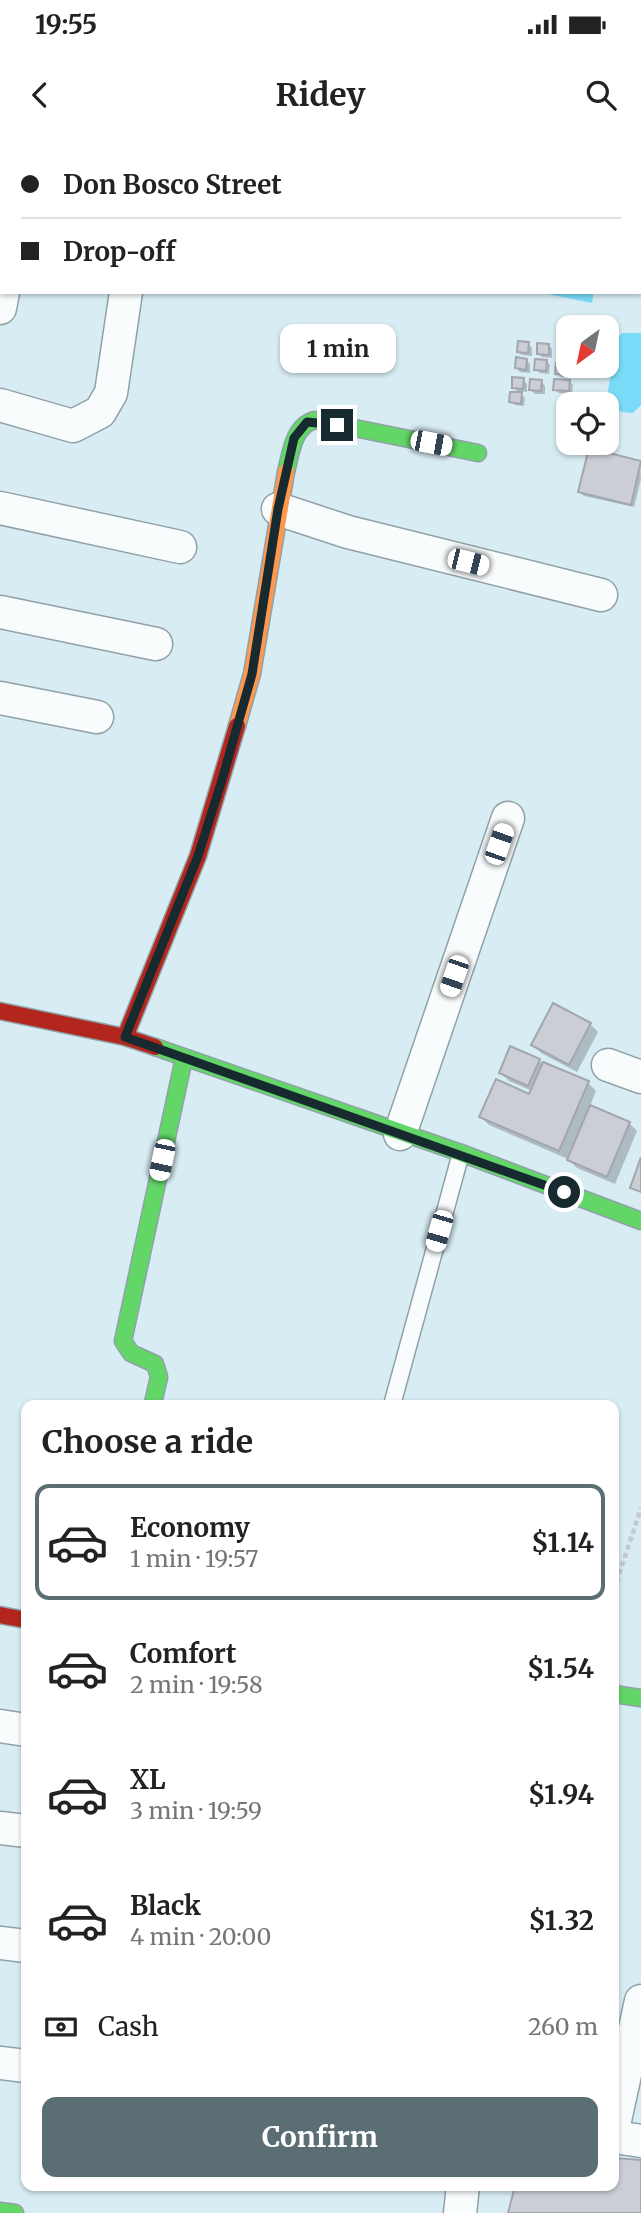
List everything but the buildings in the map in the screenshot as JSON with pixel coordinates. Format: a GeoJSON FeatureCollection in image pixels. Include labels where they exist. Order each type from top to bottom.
{"type":"FeatureCollection","features":[{"type":"Feature","properties":{"kind":"street"},"geometry":{"type":"LineString","coordinates":[[0,405],[73,426],[100,412],[111,393],[126,294]]}},
{"type":"Feature","properties":{"kind":"street"},"geometry":{"type":"LineString","coordinates":[[125,1037],[198,856],[252,674],[278,509],[294,438],[307,422],[315,420],[478,453]]}},
{"type":"Feature","properties":{"kind":"street"},"geometry":{"type":"LineString","coordinates":[[0,508],[180,547]]}},
{"type":"Feature","properties":{"kind":"street"},"geometry":{"type":"LineString","coordinates":[[278,509],[348,532],[601,595]]}},
{"type":"Feature","properties":{"kind":"street"},"geometry":{"type":"LineString","coordinates":[[0,612],[156,644]]}},
{"type":"Feature","properties":{"kind":"street"},"geometry":{"type":"LineString","coordinates":[[0,698],[97,717]]}},
{"type":"Feature","properties":{"kind":"street"},"geometry":{"type":"LineString","coordinates":[[400,1134],[508,818]]}},
{"type":"Feature","properties":{"kind":"street"},"geometry":{"type":"LineString","coordinates":[[0,1011],[125,1037],[461,1153],[641,1221]]}},
{"type":"Feature","properties":{"kind":"street"},"geometry":{"type":"LineString","coordinates":[[154,1400],[159,1377],[155,1364],[131,1353],[123,1341],[184,1058]]}},
{"type":"Feature","properties":{"kind":"street"},"geometry":{"type":"LineString","coordinates":[[608,1065],[641,1077]]}},
{"type":"Feature","properties":{"kind":"street"},"geometry":{"type":"LineString","coordinates":[[0,1615],[21,1618]]}},
{"type":"Feature","properties":{"kind":"street"},"geometry":{"type":"LineString","coordinates":[[619,1695],[641,1698]]}},
{"type":"Feature","properties":{"kind":"street"},"geometry":{"type":"LineString","coordinates":[[0,1726],[21,1729]]}},
{"type":"Feature","properties":{"kind":"street"},"geometry":{"type":"LineString","coordinates":[[0,1828],[21,1830]]}},
{"type":"Feature","properties":{"kind":"street"},"geometry":{"type":"LineString","coordinates":[[0,1943],[21,1945]]}},
{"type":"Feature","properties":{"kind":"street"},"geometry":{"type":"LineString","coordinates":[[619,2101],[641,2001]]}},
{"type":"Feature","properties":{"kind":"street"},"geometry":{"type":"LineString","coordinates":[[0,2063],[21,2065]]}},
{"type":"Feature","properties":{"kind":"street"},"geometry":{"type":"LineString","coordinates":[[619,2138],[641,2140]]}},
{"type":"Feature","properties":{"kind":"street"},"geometry":{"type":"LineString","coordinates":[[460,2213],[462,2191]]}},
{"type":"Feature","properties":{"kind":"street"},"geometry":{"type":"LineString","coordinates":[[0,2211],[15,2213]]}},
{"type":"Feature","properties":{"kind":"lane"},"geometry":{"type":"LineString","coordinates":[[393,1400],[461,1153]]}},
{"type":"Feature","properties":{"kind":"path"},"geometry":{"type":"LineString","coordinates":[[619,1575],[641,1508]]}},
{"type":"Feature","properties":{"kind":"water"},"geometry":{"type":"Polygon","coordinates":[[[547,294],[594,294],[592,303],[547,294]]]}},
{"type":"Feature","properties":{"kind":"water"},"geometry":{"type":"Polygon","coordinates":[[[641,333],[641,405],[633,413],[619,410],[619,392],[608,392],[610,378],[620,378],[620,335],[641,333]]]}},
{"type":"Feature","properties":{"kind":"traffic: fast"},"geometry":{"type":"LineString","coordinates":[[286,472],[297,434],[315,420],[478,453]]}},
{"type":"Feature","properties":{"kind":"traffic: fast"},"geometry":{"type":"LineString","coordinates":[[155,1047],[461,1153],[641,1221]]}},
{"type":"Feature","properties":{"kind":"traffic: fast"},"geometry":{"type":"LineString","coordinates":[[154,1400],[159,1377],[155,1364],[131,1353],[123,1341],[184,1058]]}},
{"type":"Feature","properties":{"kind":"traffic: fast"},"geometry":{"type":"LineString","coordinates":[[619,1695],[641,1698]]}},
{"type":"Feature","properties":{"kind":"traffic: fast"},"geometry":{"type":"LineString","coordinates":[[0,2211],[15,2213]]}},
{"type":"Feature","properties":{"kind":"traffic: slow"},"geometry":{"type":"LineString","coordinates":[[237,726],[252,674],[286,472]]}},
{"type":"Feature","properties":{"kind":"traffic: jam"},"geometry":{"type":"LineString","coordinates":[[125,1037],[198,856],[237,726]]}},
{"type":"Feature","properties":{"kind":"traffic: jam"},"geometry":{"type":"LineString","coordinates":[[0,1011],[125,1037],[155,1047]]}},
{"type":"Feature","properties":{"kind":"traffic: jam"},"geometry":{"type":"LineString","coordinates":[[0,1615],[21,1619]]}},
{"type":"Feature","properties":{"kind":"route"},"geometry":{"type":"LineString","coordinates":[[337,425],[315,420],[307,422],[294,438],[278,509],[252,674],[198,856],[125,1037],[461,1153],[564,1192]]}}]}
